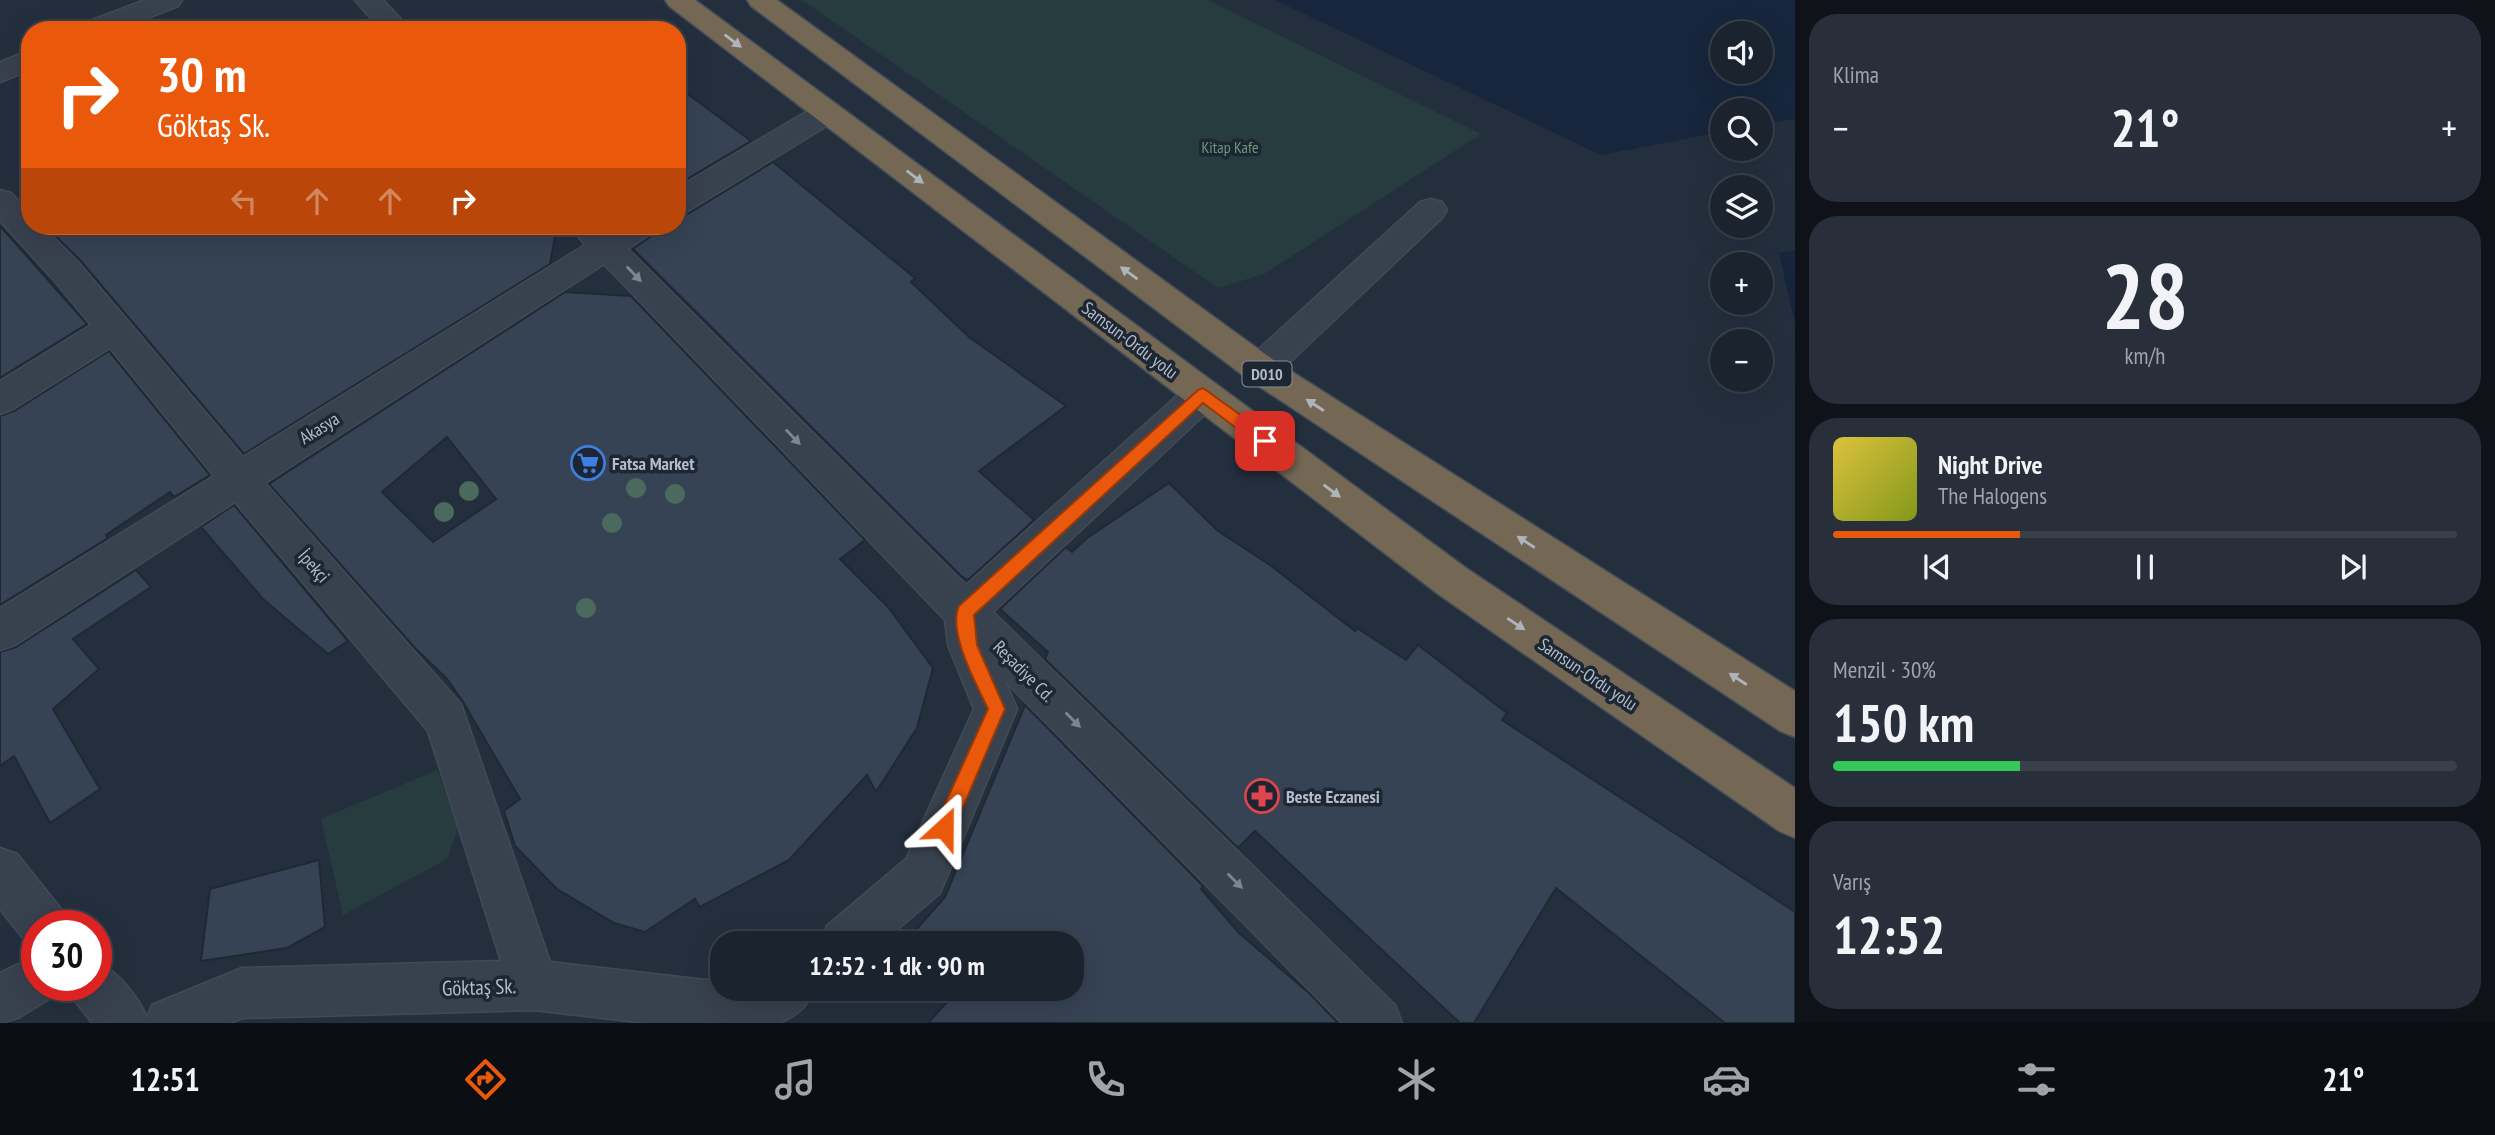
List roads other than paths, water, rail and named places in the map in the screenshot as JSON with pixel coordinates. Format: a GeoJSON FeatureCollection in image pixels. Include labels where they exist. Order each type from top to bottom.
{"type":"FeatureCollection","features":[{"type":"Feature","properties":{"kind":"highway","name":"Samsun-Ordu yolu"},"geometry":{"type":"LineString","coordinates":[[678,0],[1452,581],[1795,814]]}},
{"type":"Feature","properties":{"kind":"highway","name":"D010"},"geometry":{"type":"LineString","coordinates":[[760,0],[1259,369],[1795,716]]}},
{"type":"Feature","properties":{"kind":"street"},"geometry":{"type":"LineString","coordinates":[[115,21],[169,0]]}},
{"type":"Feature","properties":{"kind":"street"},"geometry":{"type":"LineString","coordinates":[[368,0],[388,21]]}},
{"type":"Feature","properties":{"kind":"street"},"geometry":{"type":"LineString","coordinates":[[0,74],[21,64]]}},
{"type":"Feature","properties":{"kind":"street"},"geometry":{"type":"LineString","coordinates":[[686,198],[828,112]]}},
{"type":"Feature","properties":{"kind":"street","name":"İpekçi"},"geometry":{"type":"LineString","coordinates":[[0,201],[21,223]]}},
{"type":"Feature","properties":{"kind":"street"},"geometry":{"type":"LineString","coordinates":[[1259,369],[1431,210]]}},
{"type":"Feature","properties":{"kind":"street","name":"İpekçi"},"geometry":{"type":"LineString","coordinates":[[32,235],[66,271],[239,479],[446,719],[533,985]]}},
{"type":"Feature","properties":{"kind":"street","name":"Akasya"},"geometry":{"type":"LineString","coordinates":[[0,631],[239,479],[607,235]]}},
{"type":"Feature","properties":{"kind":"street","name":"Reşadiye Cd."},"geometry":{"type":"LineString","coordinates":[[612,235],[965,612],[1377,1023]]}},
{"type":"Feature","properties":{"kind":"street"},"geometry":{"type":"LineString","coordinates":[[0,399],[114,328]]}},
{"type":"Feature","properties":{"kind":"street"},"geometry":{"type":"LineString","coordinates":[[858,931],[923,876],[996,709],[969,645],[965,612],[1203,394]]}},
{"type":"Feature","properties":{"kind":"street"},"geometry":{"type":"LineString","coordinates":[[0,871],[31,910]]}},
{"type":"Feature","properties":{"kind":"street","name":"Göktaş Sk."},"geometry":{"type":"LineString","coordinates":[[170,1023],[242,993],[533,985],[705,1005],[780,1004]]}},
{"type":"Feature","properties":{"kind":"street"},"geometry":{"type":"LineString","coordinates":[[0,1000],[21,988]]}},
{"type":"Feature","properties":{"kind":"street"},"geometry":{"type":"LineString","coordinates":[[106,1001],[124,1023]]}},
{"type":"Feature","properties":{"kind":"water"},"geometry":{"type":"Polygon","coordinates":[[[1275,0],[1795,0],[1795,119],[1773,122],[1773,98],[1710,98],[1710,134],[1601,155],[1275,0]]]}},
{"type":"Feature","properties":{"kind":"water"},"geometry":{"type":"Polygon","coordinates":[[[1795,250],[1795,324],[1779,253],[1795,250]]]}},
{"type":"Feature","properties":{"kind":"place","name":"Fatsa Market"},"geometry":{"type":"Point","coordinates":[588,463]}},
{"type":"Feature","properties":{"kind":"place","name":"Beste Eczanesi"},"geometry":{"type":"Point","coordinates":[1262,796]}},
{"type":"Feature","properties":{"kind":"park label","name":"Kitap Kafe"},"geometry":{"type":"Point","coordinates":[1230,147]}}]}
